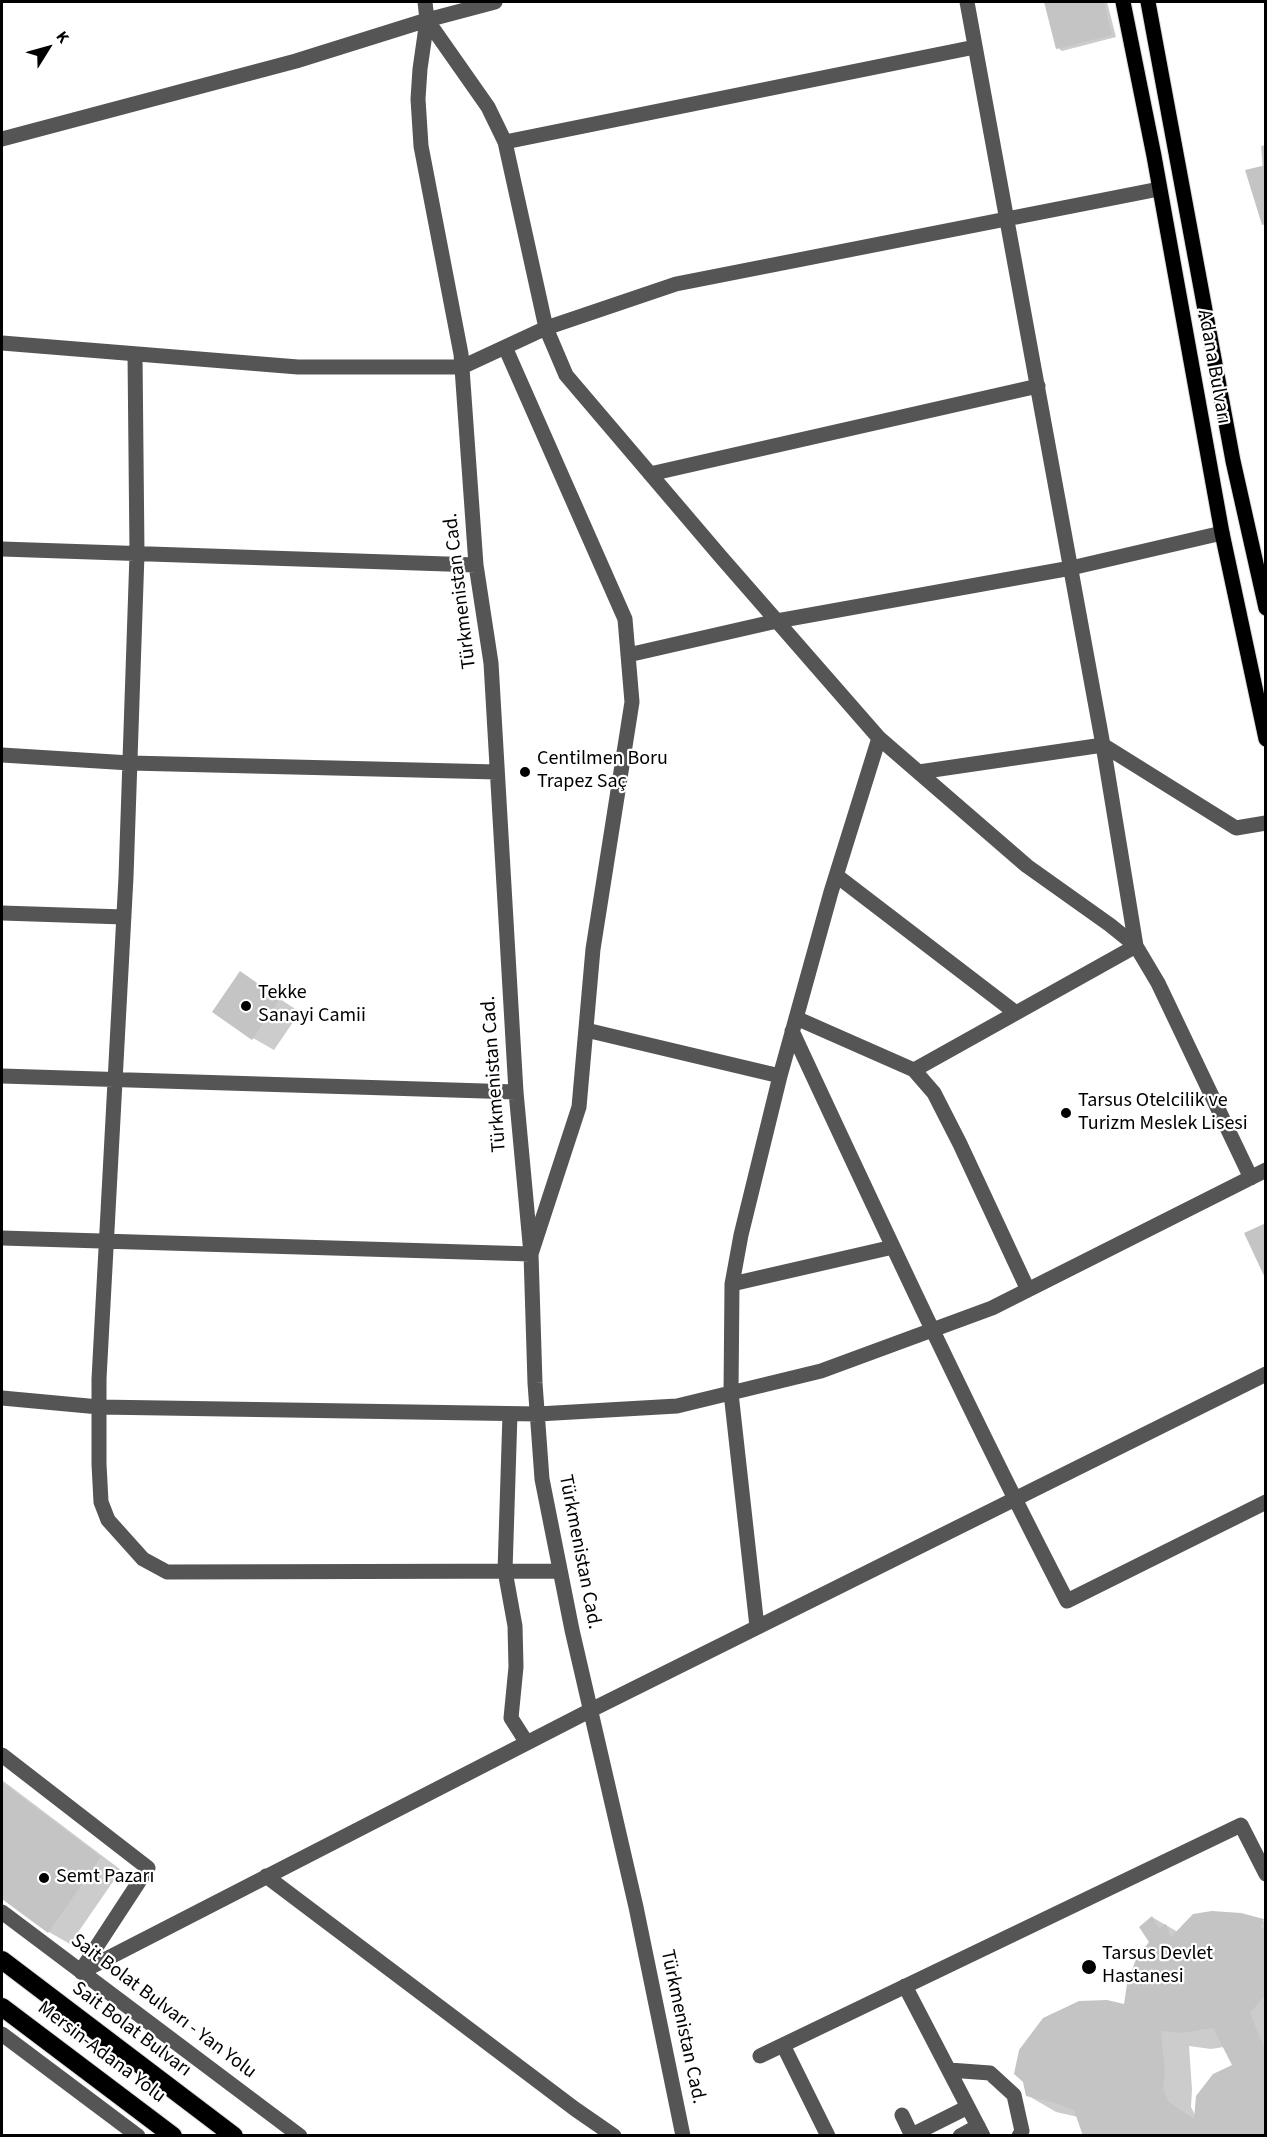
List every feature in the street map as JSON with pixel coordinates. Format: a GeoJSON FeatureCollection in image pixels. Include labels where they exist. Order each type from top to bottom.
{"type":"FeatureCollection","features":[{"type":"Feature","properties":{"kind":"highway","name":"Sait Bolat Bulvarı"},"geometry":{"type":"LineString","coordinates":[[2,1960],[234,2136]]}},
{"type":"Feature","properties":{"kind":"highway","name":"Mersin-Adana Yolu"},"geometry":{"type":"LineString","coordinates":[[2,2007],[173,2136]]}},
{"type":"Feature","properties":{"kind":"main road","name":"Adana Bulvarı"},"geometry":{"type":"LineString","coordinates":[[1123,2],[1160,189],[1222,533],[1266,739]]}},
{"type":"Feature","properties":{"kind":"main road","name":"Adana Bulvarı"},"geometry":{"type":"LineString","coordinates":[[1148,2],[1233,461],[1266,608]]}},
{"type":"Feature","properties":{"kind":"street","name":"Türkmenistan Cad."},"geometry":{"type":"LineString","coordinates":[[425,2],[427,20],[418,99],[421,146],[461,354],[476,565],[491,663],[516,1092],[531,1254],[542,1479],[560,1570],[636,1907],[683,2136]]}},
{"type":"Feature","properties":{"kind":"street"},"geometry":{"type":"LineString","coordinates":[[2,139],[297,61],[427,20],[495,2]]}},
{"type":"Feature","properties":{"kind":"street"},"geometry":{"type":"LineString","coordinates":[[967,2],[1103,745],[1136,946]]}},
{"type":"Feature","properties":{"kind":"street"},"geometry":{"type":"LineString","coordinates":[[427,20],[488,107],[505,142],[546,328],[566,375],[879,738],[1027,866],[1110,924],[1136,946],[1158,983],[1251,1178]]}},
{"type":"Feature","properties":{"kind":"street"},"geometry":{"type":"LineString","coordinates":[[505,142],[975,47]]}},
{"type":"Feature","properties":{"kind":"street"},"geometry":{"type":"LineString","coordinates":[[2,343],[298,367],[462,368],[546,328],[676,284],[1160,189]]}},
{"type":"Feature","properties":{"kind":"street"},"geometry":{"type":"LineString","coordinates":[[2,1239],[531,1254],[579,1107],[592,949],[632,702],[625,619],[505,347]]}},
{"type":"Feature","properties":{"kind":"street"},"geometry":{"type":"LineString","coordinates":[[135,354],[137,554],[124,917],[99,1407],[101,1502],[108,1520],[143,1559],[168,1572],[560,1570]]}},
{"type":"Feature","properties":{"kind":"street"},"geometry":{"type":"LineString","coordinates":[[650,474],[1038,386]]}},
{"type":"Feature","properties":{"kind":"street"},"geometry":{"type":"LineString","coordinates":[[628,655],[777,621],[1071,568],[1222,533]]}},
{"type":"Feature","properties":{"kind":"street"},"geometry":{"type":"LineString","coordinates":[[2,549],[476,565]]}},
{"type":"Feature","properties":{"kind":"street"},"geometry":{"type":"LineString","coordinates":[[758,1627],[731,1393],[732,1284],[741,1235],[780,1076],[879,738]]}},
{"type":"Feature","properties":{"kind":"street"},"geometry":{"type":"LineString","coordinates":[[919,772],[1103,745],[1236,828],[1266,823]]}},
{"type":"Feature","properties":{"kind":"street"},"geometry":{"type":"LineString","coordinates":[[2,755],[130,763],[497,772]]}},
{"type":"Feature","properties":{"kind":"street"},"geometry":{"type":"LineString","coordinates":[[837,876],[1016,1013]]}},
{"type":"Feature","properties":{"kind":"street"},"geometry":{"type":"LineString","coordinates":[[2,913],[124,917]]}},
{"type":"Feature","properties":{"kind":"street"},"geometry":{"type":"LineString","coordinates":[[914,1070],[1136,946]]}},
{"type":"Feature","properties":{"kind":"street"},"geometry":{"type":"LineString","coordinates":[[794,1025],[888,1056],[914,1070],[934,1093],[945,1113],[1028,1290]]}},
{"type":"Feature","properties":{"kind":"street"},"geometry":{"type":"LineString","coordinates":[[794,1025],[932,1330],[1067,1601],[1266,1502]]}},
{"type":"Feature","properties":{"kind":"street"},"geometry":{"type":"LineString","coordinates":[[586,1030],[780,1076]]}},
{"type":"Feature","properties":{"kind":"street"},"geometry":{"type":"LineString","coordinates":[[2,1076],[516,1092]]}},
{"type":"Feature","properties":{"kind":"street"},"geometry":{"type":"LineString","coordinates":[[2,1398],[99,1407],[510,1414],[677,1406],[821,1371],[992,1308],[1266,1170]]}},
{"type":"Feature","properties":{"kind":"street"},"geometry":{"type":"LineString","coordinates":[[732,1284],[893,1246]]}},
{"type":"Feature","properties":{"kind":"street"},"geometry":{"type":"LineString","coordinates":[[81,1972],[591,1710],[1266,1374]]}},
{"type":"Feature","properties":{"kind":"street"},"geometry":{"type":"LineString","coordinates":[[510,1414],[505,1571],[515,1626],[516,1667],[511,1718],[527,1743]]}},
{"type":"Feature","properties":{"kind":"street"},"geometry":{"type":"LineString","coordinates":[[2,1755],[148,1868],[81,1972]]}},
{"type":"Feature","properties":{"kind":"street"},"geometry":{"type":"LineString","coordinates":[[760,2056],[1241,1825],[1266,1874]]}},
{"type":"Feature","properties":{"kind":"street"},"geometry":{"type":"LineString","coordinates":[[266,1876],[614,2136]]}},
{"type":"Feature","properties":{"kind":"street","name":"Sait Bolat Bulvarı - Yan Yolu"},"geometry":{"type":"LineString","coordinates":[[2,1912],[300,2136]]}},
{"type":"Feature","properties":{"kind":"street"},"geometry":{"type":"LineString","coordinates":[[905,1986],[981,2131],[960,2136]]}},
{"type":"Feature","properties":{"kind":"street"},"geometry":{"type":"LineString","coordinates":[[3,2037],[138,2136]]}},
{"type":"Feature","properties":{"kind":"street"},"geometry":{"type":"LineString","coordinates":[[783,2045],[828,2136]]}},
{"type":"Feature","properties":{"kind":"street"},"geometry":{"type":"LineString","coordinates":[[949,2070],[990,2073],[1014,2095],[1022,2131],[1019,2136]]}},
{"type":"Feature","properties":{"kind":"street"},"geometry":{"type":"LineString","coordinates":[[902,2115],[911,2135],[968,2107]]}},
{"type":"Feature","properties":{"kind":"building"},"geometry":{"type":"Polygon","coordinates":[[[1044,2],[1104,2],[1112,35],[1056,49],[1044,2]]]}},
{"type":"Feature","properties":{"kind":"building"},"geometry":{"type":"Polygon","coordinates":[[[1266,165],[1266,224],[1262,225],[1245,170],[1266,165]]]}},
{"type":"Feature","properties":{"kind":"building","name":"Tekke Sanayi Camii"},"geometry":{"type":"Polygon","coordinates":[[[240,971],[280,999],[252,1040],[212,1012],[240,971]]]}},
{"type":"Feature","properties":{"kind":"building"},"geometry":{"type":"Polygon","coordinates":[[[1266,1223],[1266,1280],[1244,1233],[1266,1223]]]}},
{"type":"Feature","properties":{"kind":"building","name":"Semt Pazarı"},"geometry":{"type":"Polygon","coordinates":[[[2,1782],[101,1857],[48,1933],[2,1899],[2,1782]]]}},
{"type":"Feature","properties":{"kind":"building"},"geometry":{"type":"Polygon","coordinates":[[[1212,1911],[1241,1913],[1264,1919],[1261,1927],[1266,1931],[1266,1994],[1250,2013],[1266,2052],[1266,2136],[1083,2136],[1074,2110],[1026,2096],[1023,2082],[1014,2074],[1019,2050],[1043,2018],[1079,2001],[1107,2000],[1124,2004],[1127,1984],[1136,1959],[1149,1942],[1139,1927],[1152,1916],[1159,1928],[1166,1924],[1171,1937],[1193,1914],[1212,1911]],[[1213,2028],[1182,2033],[1161,2031],[1165,2072],[1163,2089],[1169,2102],[1194,2119],[1196,2096],[1213,2074],[1232,2065],[1213,2028]]]}},
{"type":"Feature","properties":{"kind":"place","name":"Centilmen Boru Trapez Saç"},"geometry":{"type":"Point","coordinates":[525,772]}},
{"type":"Feature","properties":{"kind":"place","name":"Tekke Sanayi Camii"},"geometry":{"type":"Point","coordinates":[246,1006]}},
{"type":"Feature","properties":{"kind":"place","name":"Tarsus Otelcilik ve Turizm Meslek Lisesi"},"geometry":{"type":"Point","coordinates":[1066,1113]}},
{"type":"Feature","properties":{"kind":"place","name":"Semt Pazarı"},"geometry":{"type":"Point","coordinates":[44,1878]}},
{"type":"Feature","properties":{"kind":"place","name":"Tarsus Devlet Hastanesi"},"geometry":{"type":"Point","coordinates":[1089,1967]}}]}
